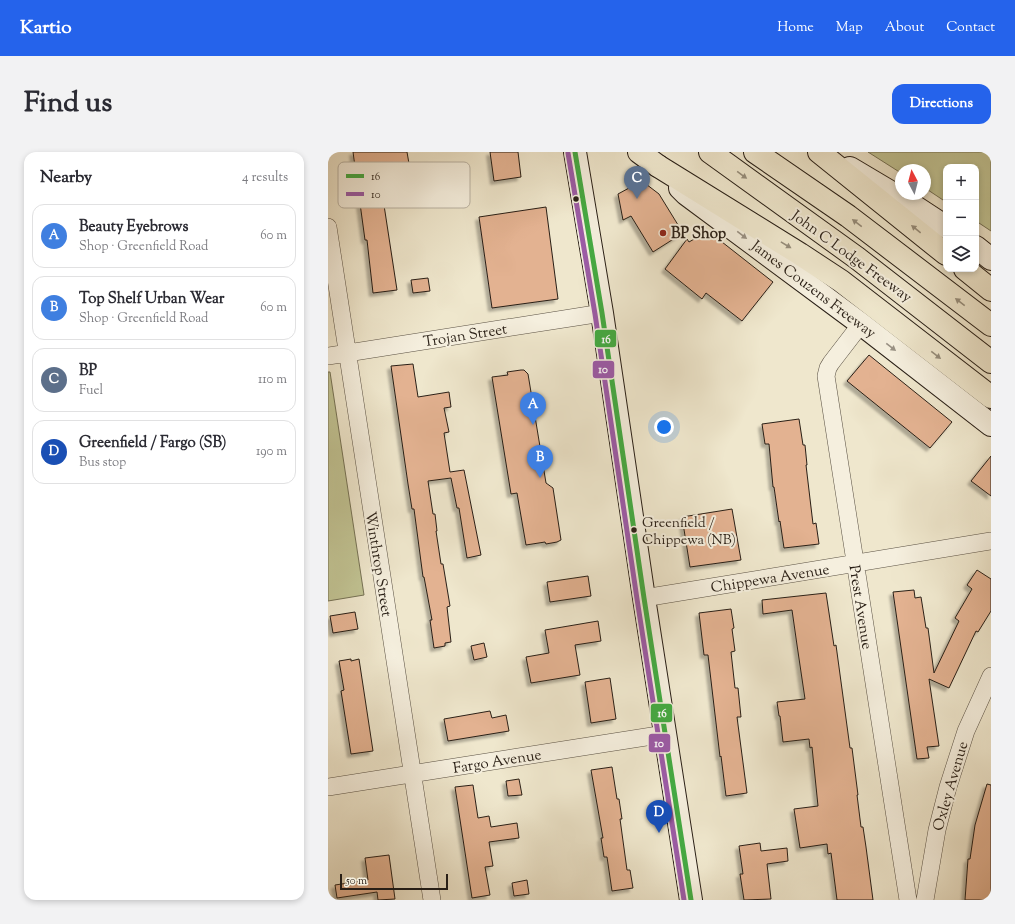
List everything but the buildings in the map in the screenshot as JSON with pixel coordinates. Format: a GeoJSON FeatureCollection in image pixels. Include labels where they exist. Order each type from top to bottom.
{"type":"FeatureCollection","features":[{"type":"Feature","properties":{"kind":"main road"},"geometry":{"type":"LineString","coordinates":[[575,152],[602,313],[691,900]]}},
{"type":"Feature","properties":{"kind":"main road","name":"James Couzens Freeway"},"geometry":{"type":"LineString","coordinates":[[639,152],[658,166],[686,194],[861,324],[991,424]]}},
{"type":"Feature","properties":{"kind":"main road","name":"John C Lodge Freeway"},"geometry":{"type":"LineString","coordinates":[[710,152],[857,258],[991,362]]}},
{"type":"Feature","properties":{"kind":"main road","name":"John C Lodge Freeway"},"geometry":{"type":"LineString","coordinates":[[755,152],[848,216],[991,326]]}},
{"type":"Feature","properties":{"kind":"main road"},"geometry":{"type":"LineString","coordinates":[[820,152],[914,206],[943,225]]}},
{"type":"Feature","properties":{"kind":"main road"},"geometry":{"type":"LineString","coordinates":[[820,152],[943,252]]}},
{"type":"Feature","properties":{"kind":"main road"},"geometry":{"type":"LineString","coordinates":[[658,166],[841,281],[991,397]]}},
{"type":"Feature","properties":{"kind":"main road"},"geometry":{"type":"LineString","coordinates":[[979,249],[991,259]]}},
{"type":"Feature","properties":{"kind":"main road"},"geometry":{"type":"LineString","coordinates":[[969,272],[991,290]]}},
{"type":"Feature","properties":{"kind":"street","name":"Winthrop Street"},"geometry":{"type":"LineString","coordinates":[[328,227],[432,900]]}},
{"type":"Feature","properties":{"kind":"street","name":"Trojan Street"},"geometry":{"type":"LineString","coordinates":[[328,356],[602,313]]}},
{"type":"Feature","properties":{"kind":"street","name":"Prest Avenue"},"geometry":{"type":"LineString","coordinates":[[861,324],[830,363],[826,376],[854,564],[908,900]]}},
{"type":"Feature","properties":{"kind":"street","name":"Chippewa Avenue"},"geometry":{"type":"LineString","coordinates":[[644,598],[991,541]]}},
{"type":"Feature","properties":{"kind":"street","name":"Oxley Avenue"},"geometry":{"type":"LineString","coordinates":[[925,900],[936,830],[948,787],[966,731],[991,676]]}},
{"type":"Feature","properties":{"kind":"street","name":"Fargo Avenue"},"geometry":{"type":"LineString","coordinates":[[328,787],[665,734]]}},
{"type":"Feature","properties":{"kind":"green space"},"geometry":{"type":"Polygon","coordinates":[[[868,152],[991,152],[991,231],[979,223],[979,164],[943,164],[943,200],[931,192],[931,164],[895,164],[895,169],[868,152]]]}},
{"type":"Feature","properties":{"kind":"green space"},"geometry":{"type":"Polygon","coordinates":[[[328,372],[330,372],[364,595],[328,601],[328,372]]]}},
{"type":"Feature","properties":{"kind":"transit line","name":"16"},"geometry":{"type":"LineString","coordinates":[[575,152],[602,313],[691,900]]}},
{"type":"Feature","properties":{"kind":"transit line","name":"10"},"geometry":{"type":"LineString","coordinates":[[568,153],[595,314],[637,599],[684,900]]}},
{"type":"Feature","properties":{"kind":"place","name":"BP"},"geometry":{"type":"Point","coordinates":[637,199]}},
{"type":"Feature","properties":{"kind":"place","name":"BP Shop"},"geometry":{"type":"Point","coordinates":[663,233]}},
{"type":"Feature","properties":{"kind":"place","name":"Beauty Eyebrows"},"geometry":{"type":"Point","coordinates":[533,425]}},
{"type":"Feature","properties":{"kind":"place","name":"Top Shelf Urban Wear"},"geometry":{"type":"Point","coordinates":[540,478]}},
{"type":"Feature","properties":{"kind":"place","name":"Greenfield / Chippewa (NB)"},"geometry":{"type":"Point","coordinates":[634,530]}},
{"type":"Feature","properties":{"kind":"place","name":"Greenfield / Fargo (SB)"},"geometry":{"type":"Point","coordinates":[659,833]}}]}
